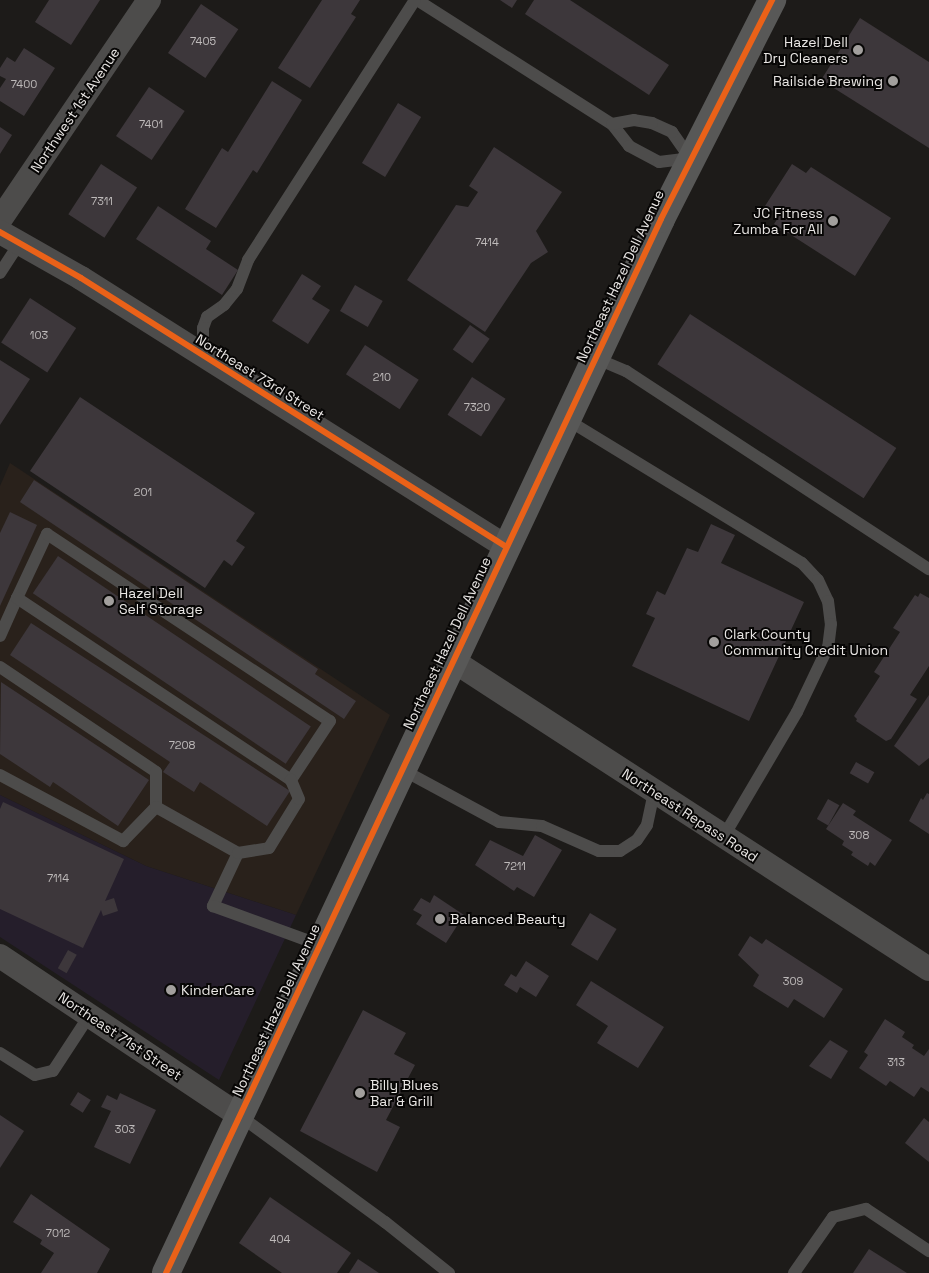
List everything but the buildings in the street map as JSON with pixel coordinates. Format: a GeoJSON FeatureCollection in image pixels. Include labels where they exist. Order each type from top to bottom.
{"type":"FeatureCollection","features":[{"type":"Feature","properties":{"kind":"main road","name":"Northeast Hazel Dell Avenue"},"geometry":{"type":"LineString","coordinates":[[166,1273],[505,546],[690,158],[772,0]]}},
{"type":"Feature","properties":{"kind":"street","name":"Northwest 1st Avenue"},"geometry":{"type":"LineString","coordinates":[[0,220],[149,0]]}},
{"type":"Feature","properties":{"kind":"street","name":"Northeast 73rd Street"},"geometry":{"type":"LineString","coordinates":[[10,238],[81,278],[505,546]]}},
{"type":"Feature","properties":{"kind":"street","name":"Northeast Repass Road"},"geometry":{"type":"LineString","coordinates":[[452,660],[929,969]]}},
{"type":"Feature","properties":{"kind":"street","name":"Northeast 71st Street"},"geometry":{"type":"LineString","coordinates":[[0,956],[240,1116]]}},
{"type":"Feature","properties":{"kind":"lane"},"geometry":{"type":"LineString","coordinates":[[203,356],[202,328],[207,317],[224,305],[237,289],[248,260],[416,0],[612,124],[629,146],[660,162],[690,158],[672,132],[652,123],[634,120],[612,124]]}},
{"type":"Feature","properties":{"kind":"lane"},"geometry":{"type":"LineString","coordinates":[[0,273],[10,238]]}},
{"type":"Feature","properties":{"kind":"lane"},"geometry":{"type":"LineString","coordinates":[[595,358],[626,371],[929,569]]}},
{"type":"Feature","properties":{"kind":"lane"},"geometry":{"type":"LineString","coordinates":[[566,418],[802,563],[818,580],[828,601],[831,624],[828,646],[797,712],[724,836]]}},
{"type":"Feature","properties":{"kind":"lane"},"geometry":{"type":"LineString","coordinates":[[0,636],[47,534],[330,721],[291,780]]}},
{"type":"Feature","properties":{"kind":"lane"},"geometry":{"type":"LineString","coordinates":[[17,598],[291,780],[299,799],[269,848],[238,853],[156,807]]}},
{"type":"Feature","properties":{"kind":"lane"},"geometry":{"type":"LineString","coordinates":[[0,667],[156,772],[156,807],[123,841],[0,775]]}},
{"type":"Feature","properties":{"kind":"lane"},"geometry":{"type":"LineString","coordinates":[[401,769],[499,822],[542,826],[599,851],[620,851],[637,840],[647,825],[654,791]]}},
{"type":"Feature","properties":{"kind":"lane"},"geometry":{"type":"LineString","coordinates":[[238,853],[213,906],[320,945]]}},
{"type":"Feature","properties":{"kind":"lane"},"geometry":{"type":"LineString","coordinates":[[0,1053],[35,1075],[54,1071],[89,1016]]}},
{"type":"Feature","properties":{"kind":"lane"},"geometry":{"type":"LineString","coordinates":[[240,1116],[385,1222],[449,1273]]}},
{"type":"Feature","properties":{"kind":"lane"},"geometry":{"type":"LineString","coordinates":[[794,1273],[832,1217],[866,1209],[929,1251]]}},
{"type":"Feature","properties":{"kind":"shaded area","name":"Hazel Dell Self Storage"},"geometry":{"type":"Polygon","coordinates":[[[10,463],[390,715],[296,915],[146,866],[0,795],[0,486],[10,463]]]}},
{"type":"Feature","properties":{"kind":"shaded area","name":"KinderCare"},"geometry":{"type":"Polygon","coordinates":[[[0,795],[146,866],[296,915],[219,1080],[0,937],[0,795]]]}},
{"type":"Feature","properties":{"kind":"cycle path"},"geometry":{"type":"LineString","coordinates":[[166,1273],[661,219],[772,0]]}},
{"type":"Feature","properties":{"kind":"cycle path"},"geometry":{"type":"LineString","coordinates":[[0,232],[81,278],[505,546]]}},
{"type":"Feature","properties":{"kind":"place","name":"Hazel Dell Dry Cleaners"},"geometry":{"type":"Point","coordinates":[858,50]}},
{"type":"Feature","properties":{"kind":"place","name":"Railside Brewing"},"geometry":{"type":"Point","coordinates":[893,81]}},
{"type":"Feature","properties":{"kind":"place","name":"JC Fitness Zumba For All"},"geometry":{"type":"Point","coordinates":[833,221]}},
{"type":"Feature","properties":{"kind":"place","name":"Hazel Dell Self Storage"},"geometry":{"type":"Point","coordinates":[109,601]}},
{"type":"Feature","properties":{"kind":"place","name":"Clark County Community Credit Union"},"geometry":{"type":"Point","coordinates":[714,642]}},
{"type":"Feature","properties":{"kind":"place","name":"Balanced Beauty"},"geometry":{"type":"Point","coordinates":[440,919]}},
{"type":"Feature","properties":{"kind":"place","name":"KinderCare"},"geometry":{"type":"Point","coordinates":[171,990]}},
{"type":"Feature","properties":{"kind":"place","name":"Billy Blues Bar & Grill"},"geometry":{"type":"Point","coordinates":[360,1093]}}]}
